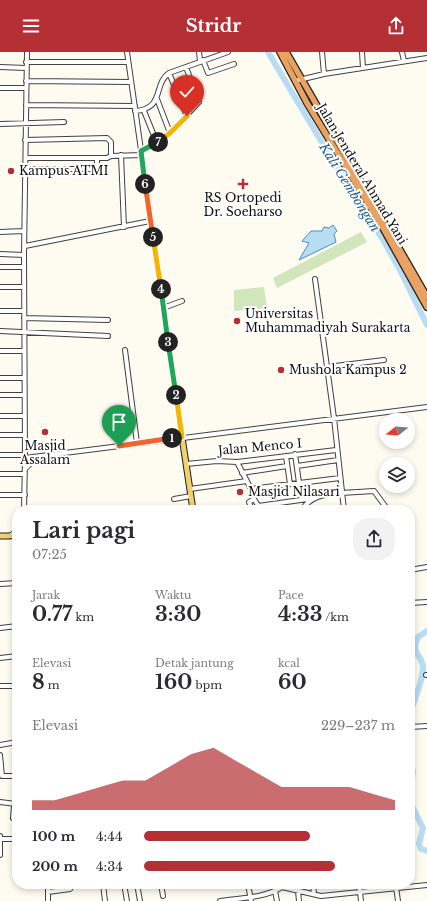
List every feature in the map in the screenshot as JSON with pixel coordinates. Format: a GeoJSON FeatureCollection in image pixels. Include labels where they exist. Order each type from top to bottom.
{"type":"FeatureCollection","features":[{"type":"Feature","properties":{"kind":"highway","name":"Jalan Jenderal Ahmad Yani"},"geometry":{"type":"LineString","coordinates":[[280,52],[427,297]]}},
{"type":"Feature","properties":{"kind":"highway","name":"Jalan Jenderal Ahmad Yani"},"geometry":{"type":"LineString","coordinates":[[286,52],[297,80]]}},
{"type":"Feature","properties":{"kind":"highway","name":"Jalan Jenderal Ahmad Yani"},"geometry":{"type":"LineString","coordinates":[[352,170],[427,307]]}},
{"type":"Feature","properties":{"kind":"main road"},"geometry":{"type":"LineString","coordinates":[[182,437],[192,505]]}},
{"type":"Feature","properties":{"kind":"main road"},"geometry":{"type":"LineString","coordinates":[[0,537],[10,536]]}},
{"type":"Feature","properties":{"kind":"street"},"geometry":{"type":"LineString","coordinates":[[24,505],[24,231],[27,52]]}},
{"type":"Feature","properties":{"kind":"street"},"geometry":{"type":"LineString","coordinates":[[127,52],[182,437]]}},
{"type":"Feature","properties":{"kind":"street"},"geometry":{"type":"LineString","coordinates":[[199,52],[208,72],[234,64]]}},
{"type":"Feature","properties":{"kind":"street"},"geometry":{"type":"LineString","coordinates":[[135,111],[144,111],[157,99],[163,81],[169,73],[228,52]]}},
{"type":"Feature","properties":{"kind":"street"},"geometry":{"type":"LineString","coordinates":[[322,52],[324,74]]}},
{"type":"Feature","properties":{"kind":"street"},"geometry":{"type":"LineString","coordinates":[[362,52],[363,68]]}},
{"type":"Feature","properties":{"kind":"street"},"geometry":{"type":"LineString","coordinates":[[402,52],[404,61]]}},
{"type":"Feature","properties":{"kind":"street"},"geometry":{"type":"LineString","coordinates":[[297,80],[324,74],[427,58]]}},
{"type":"Feature","properties":{"kind":"street"},"geometry":{"type":"LineString","coordinates":[[26,62],[128,62]]}},
{"type":"Feature","properties":{"kind":"street"},"geometry":{"type":"LineString","coordinates":[[0,67],[26,68]]}},
{"type":"Feature","properties":{"kind":"street"},"geometry":{"type":"LineString","coordinates":[[26,158],[108,158],[111,156],[141,153],[170,133],[200,101],[186,67]]}},
{"type":"Feature","properties":{"kind":"street"},"geometry":{"type":"LineString","coordinates":[[169,73],[187,116]]}},
{"type":"Feature","properties":{"kind":"street"},"geometry":{"type":"LineString","coordinates":[[26,81],[131,82]]}},
{"type":"Feature","properties":{"kind":"street"},"geometry":{"type":"LineString","coordinates":[[0,88],[26,88]]}},
{"type":"Feature","properties":{"kind":"street"},"geometry":{"type":"LineString","coordinates":[[157,99],[170,133]]}},
{"type":"Feature","properties":{"kind":"street"},"geometry":{"type":"LineString","coordinates":[[26,105],[135,106]]}},
{"type":"Feature","properties":{"kind":"street"},"geometry":{"type":"LineString","coordinates":[[144,111],[157,142]]}},
{"type":"Feature","properties":{"kind":"street"},"geometry":{"type":"LineString","coordinates":[[0,124],[64,122]]}},
{"type":"Feature","properties":{"kind":"street"},"geometry":{"type":"LineString","coordinates":[[25,140],[107,138],[111,142],[111,156]]}},
{"type":"Feature","properties":{"kind":"street"},"geometry":{"type":"LineString","coordinates":[[121,155],[124,226]]}},
{"type":"Feature","properties":{"kind":"street"},"geometry":{"type":"LineString","coordinates":[[25,169],[92,169],[97,166],[97,158]]}},
{"type":"Feature","properties":{"kind":"street"},"geometry":{"type":"LineString","coordinates":[[24,246],[150,221]]}},
{"type":"Feature","properties":{"kind":"street"},"geometry":{"type":"LineString","coordinates":[[0,232],[24,231]]}},
{"type":"Feature","properties":{"kind":"street"},"geometry":{"type":"LineString","coordinates":[[0,254],[24,255]]}},
{"type":"Feature","properties":{"kind":"street"},"geometry":{"type":"LineString","coordinates":[[0,267],[24,267]]}},
{"type":"Feature","properties":{"kind":"street"},"geometry":{"type":"LineString","coordinates":[[315,279],[334,418],[336,450],[343,505]]}},
{"type":"Feature","properties":{"kind":"street"},"geometry":{"type":"LineString","coordinates":[[0,287],[24,287]]}},
{"type":"Feature","properties":{"kind":"street"},"geometry":{"type":"LineString","coordinates":[[163,308],[182,301]]}},
{"type":"Feature","properties":{"kind":"street"},"geometry":{"type":"LineString","coordinates":[[0,311],[24,311]]}},
{"type":"Feature","properties":{"kind":"street"},"geometry":{"type":"LineString","coordinates":[[24,318],[108,320]]}},
{"type":"Feature","properties":{"kind":"street"},"geometry":{"type":"LineString","coordinates":[[0,331],[108,336]]}},
{"type":"Feature","properties":{"kind":"street"},"geometry":{"type":"LineString","coordinates":[[125,350],[137,443]]}},
{"type":"Feature","properties":{"kind":"street"},"geometry":{"type":"LineString","coordinates":[[0,351],[24,351]]}},
{"type":"Feature","properties":{"kind":"street"},"geometry":{"type":"LineString","coordinates":[[327,367],[384,360]]}},
{"type":"Feature","properties":{"kind":"street"},"geometry":{"type":"LineString","coordinates":[[0,378],[24,378]]}},
{"type":"Feature","properties":{"kind":"street"},"geometry":{"type":"LineString","coordinates":[[0,395],[24,395]]}},
{"type":"Feature","properties":{"kind":"street"},"geometry":{"type":"LineString","coordinates":[[0,456],[37,457],[182,437],[427,407]]}},
{"type":"Feature","properties":{"kind":"street"},"geometry":{"type":"LineString","coordinates":[[0,416],[24,416]]}},
{"type":"Feature","properties":{"kind":"street"},"geometry":{"type":"LineString","coordinates":[[0,435],[25,435]]}},
{"type":"Feature","properties":{"kind":"street","name":"Jalan Menco I"},"geometry":{"type":"LineString","coordinates":[[186,464],[217,461],[237,462],[336,450]]}},
{"type":"Feature","properties":{"kind":"street"},"geometry":{"type":"LineString","coordinates":[[295,454],[299,483]]}},
{"type":"Feature","properties":{"kind":"street"},"geometry":{"type":"LineString","coordinates":[[286,456],[290,484]]}},
{"type":"Feature","properties":{"kind":"street"},"geometry":{"type":"LineString","coordinates":[[0,474],[24,472],[37,457]]}},
{"type":"Feature","properties":{"kind":"street"},"geometry":{"type":"LineString","coordinates":[[297,466],[338,460]]}},
{"type":"Feature","properties":{"kind":"street"},"geometry":{"type":"LineString","coordinates":[[237,462],[251,489],[252,500],[249,503],[250,505]]}},
{"type":"Feature","properties":{"kind":"street"},"geometry":{"type":"LineString","coordinates":[[242,473],[287,466]]}},
{"type":"Feature","properties":{"kind":"street"},"geometry":{"type":"LineString","coordinates":[[251,489],[340,478]]}},
{"type":"Feature","properties":{"kind":"street"},"geometry":{"type":"LineString","coordinates":[[190,490],[247,481]]}},
{"type":"Feature","properties":{"kind":"street"},"geometry":{"type":"LineString","coordinates":[[276,505],[341,492],[374,491],[384,505]]}},
{"type":"Feature","properties":{"kind":"street"},"geometry":{"type":"LineString","coordinates":[[0,495],[25,495]]}},
{"type":"Feature","properties":{"kind":"street"},"geometry":{"type":"LineString","coordinates":[[174,499],[191,496]]}},
{"type":"Feature","properties":{"kind":"street"},"geometry":{"type":"LineString","coordinates":[[305,505],[315,498]]}},
{"type":"Feature","properties":{"kind":"street"},"geometry":{"type":"LineString","coordinates":[[252,500],[257,505]]}},
{"type":"Feature","properties":{"kind":"street"},"geometry":{"type":"LineString","coordinates":[[415,569],[427,567]]}},
{"type":"Feature","properties":{"kind":"street"},"geometry":{"type":"LineString","coordinates":[[0,584],[12,583]]}},
{"type":"Feature","properties":{"kind":"street"},"geometry":{"type":"LineString","coordinates":[[415,603],[427,602]]}},
{"type":"Feature","properties":{"kind":"street"},"geometry":{"type":"LineString","coordinates":[[0,628],[12,627]]}},
{"type":"Feature","properties":{"kind":"street"},"geometry":{"type":"LineString","coordinates":[[0,658],[12,657]]}},
{"type":"Feature","properties":{"kind":"street"},"geometry":{"type":"LineString","coordinates":[[0,686],[12,686]]}},
{"type":"Feature","properties":{"kind":"street"},"geometry":{"type":"LineString","coordinates":[[415,727],[427,726]]}},
{"type":"Feature","properties":{"kind":"street"},"geometry":{"type":"LineString","coordinates":[[0,745],[12,743]]}},
{"type":"Feature","properties":{"kind":"street"},"geometry":{"type":"LineString","coordinates":[[0,755],[0,768],[2,776],[12,776]]}},
{"type":"Feature","properties":{"kind":"street"},"geometry":{"type":"LineString","coordinates":[[0,802],[12,804]]}},
{"type":"Feature","properties":{"kind":"street"},"geometry":{"type":"LineString","coordinates":[[0,855],[0,838],[12,838]]}},
{"type":"Feature","properties":{"kind":"street"},"geometry":{"type":"LineString","coordinates":[[415,885],[427,885]]}},
{"type":"Feature","properties":{"kind":"street"},"geometry":{"type":"LineString","coordinates":[[48,901],[48,892],[70,889]]}},
{"type":"Feature","properties":{"kind":"street"},"geometry":{"type":"LineString","coordinates":[[104,889],[105,901]]}},
{"type":"Feature","properties":{"kind":"street"},"geometry":{"type":"LineString","coordinates":[[125,889],[127,901]]}},
{"type":"Feature","properties":{"kind":"street"},"geometry":{"type":"LineString","coordinates":[[138,889],[140,901]]}},
{"type":"Feature","properties":{"kind":"street"},"geometry":{"type":"LineString","coordinates":[[162,889],[163,896]]}},
{"type":"Feature","properties":{"kind":"street"},"geometry":{"type":"LineString","coordinates":[[249,889],[251,899]]}},
{"type":"Feature","properties":{"kind":"street"},"geometry":{"type":"LineString","coordinates":[[220,901],[251,899],[278,889]]}},
{"type":"Feature","properties":{"kind":"street"},"geometry":{"type":"LineString","coordinates":[[292,889],[314,894],[321,899],[376,889]]}},
{"type":"Feature","properties":{"kind":"street"},"geometry":{"type":"LineString","coordinates":[[314,889],[314,894]]}},
{"type":"Feature","properties":{"kind":"street"},"geometry":{"type":"LineString","coordinates":[[398,901],[399,889]]}},
{"type":"Feature","properties":{"kind":"street"},"geometry":{"type":"LineString","coordinates":[[275,891],[277,901]]}},
{"type":"Feature","properties":{"kind":"street"},"geometry":{"type":"LineString","coordinates":[[298,891],[299,901]]}},
{"type":"Feature","properties":{"kind":"street"},"geometry":{"type":"LineString","coordinates":[[360,891],[361,901]]}},
{"type":"Feature","properties":{"kind":"green space"},"geometry":{"type":"Polygon","coordinates":[[[361,232],[367,242],[277,288],[273,278],[361,232]]]}},
{"type":"Feature","properties":{"kind":"green space"},"geometry":{"type":"Polygon","coordinates":[[[264,287],[267,308],[234,311],[234,290],[264,287]]]}},
{"type":"Feature","properties":{"kind":"water"},"geometry":{"type":"Polygon","coordinates":[[[333,225],[337,231],[334,234],[336,242],[299,260],[309,243],[302,241],[311,231],[322,231],[324,227],[329,228],[333,225]]]}},
{"type":"Feature","properties":{"kind":"waterway","name":"Kali Gembongan"},"geometry":{"type":"LineString","coordinates":[[268,52],[355,198],[382,238],[400,270],[427,325]]}},
{"type":"Feature","properties":{"kind":"waterway","name":"Kali Gembongan"},"geometry":{"type":"LineString","coordinates":[[415,648],[418,637],[427,631]]}},
{"type":"Feature","properties":{"kind":"waterway","name":"Kali Gembongan"},"geometry":{"type":"LineString","coordinates":[[415,648],[423,664],[423,669],[415,699]]}},
{"type":"Feature","properties":{"kind":"waterway","name":"Kali Gembongan"},"geometry":{"type":"LineString","coordinates":[[415,812],[423,828],[419,844],[421,849],[427,851]]}},
{"type":"Feature","properties":{"kind":"place","name":"Kampus ATMI"},"geometry":{"type":"Point","coordinates":[11,171]}},
{"type":"Feature","properties":{"kind":"place","name":"RS Ortopedi Dr. Soeharso"},"geometry":{"type":"Point","coordinates":[243,184]}},
{"type":"Feature","properties":{"kind":"place","name":"Universitas Muhammadiyah Surakarta"},"geometry":{"type":"Point","coordinates":[237,321]}},
{"type":"Feature","properties":{"kind":"place","name":"Mushola Kampus 2"},"geometry":{"type":"Point","coordinates":[281,370]}},
{"type":"Feature","properties":{"kind":"place","name":"Masjid Assalam"},"geometry":{"type":"Point","coordinates":[45,432]}},
{"type":"Feature","properties":{"kind":"place","name":"Masjid Nilasari"},"geometry":{"type":"Point","coordinates":[240,492]}},
{"type":"Feature","properties":{"kind":"route"},"geometry":{"type":"LineString","coordinates":[[119,446],[182,437],[141,151],[167,136],[187,116]]}}]}
